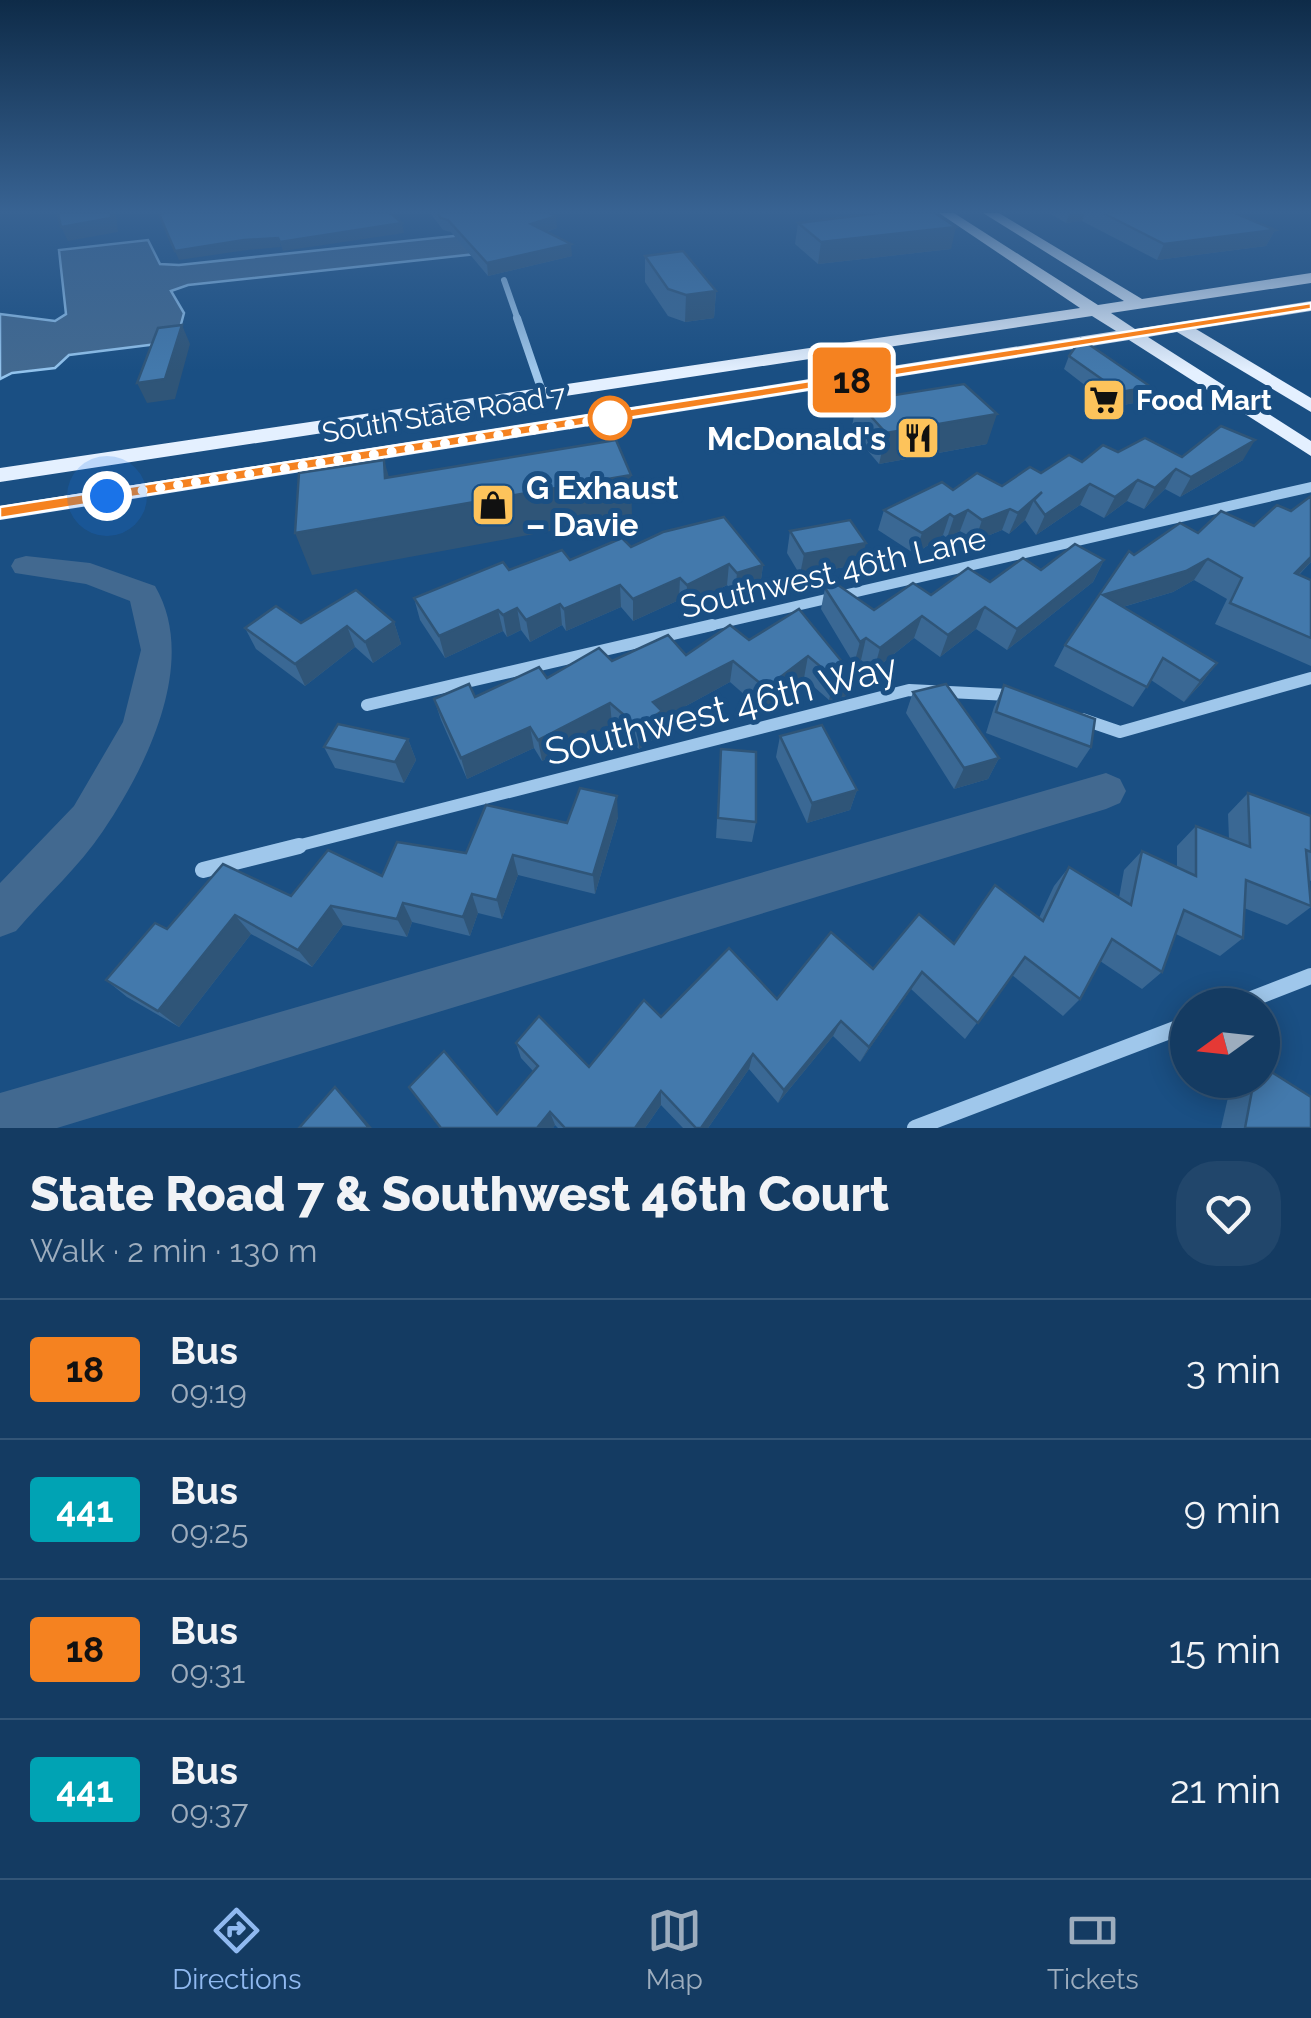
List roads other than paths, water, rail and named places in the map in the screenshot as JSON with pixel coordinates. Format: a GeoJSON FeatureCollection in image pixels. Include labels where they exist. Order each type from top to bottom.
{"type":"FeatureCollection","features":[{"type":"Feature","properties":{"kind":"main road"},"geometry":{"type":"LineString","coordinates":[[1028,266],[1311,450]]}},
{"type":"Feature","properties":{"kind":"main road"},"geometry":{"type":"LineString","coordinates":[[1077,266],[1311,406]]}},
{"type":"Feature","properties":{"kind":"main road","name":"South State Road 7"},"geometry":{"type":"LineString","coordinates":[[0,475],[1311,278]]}},
{"type":"Feature","properties":{"kind":"main road","name":"South State Road 7"},"geometry":{"type":"LineString","coordinates":[[0,512],[1311,306]]}},
{"type":"Feature","properties":{"kind":"main road"},"geometry":{"type":"LineString","coordinates":[[446,444],[511,420],[534,406],[543,394]]}},
{"type":"Feature","properties":{"kind":"street"},"geometry":{"type":"LineString","coordinates":[[504,280],[543,394]]}},
{"type":"Feature","properties":{"kind":"street","name":"Southwest 46th Lane"},"geometry":{"type":"LineString","coordinates":[[367,705],[1311,487]]}},
{"type":"Feature","properties":{"kind":"street"},"geometry":{"type":"LineString","coordinates":[[1068,714],[1120,732],[1311,678]]}},
{"type":"Feature","properties":{"kind":"street","name":"Southwest 46th Way"},"geometry":{"type":"LineString","coordinates":[[203,870],[908,690],[1017,696]]}},
{"type":"Feature","properties":{"kind":"street"},"geometry":{"type":"LineString","coordinates":[[1280,988],[1311,976]]}},
{"type":"Feature","properties":{"kind":"street"},"geometry":{"type":"LineString","coordinates":[[915,1128],[1170,1031]]}},
{"type":"Feature","properties":{"kind":"water"},"geometry":{"type":"Polygon","coordinates":[[[61,266],[368,266],[188,285],[171,291],[184,313],[180,328],[157,344],[69,355],[55,368],[12,373],[0,379],[0,314],[55,321],[66,314],[61,266]]]}},
{"type":"Feature","properties":{"kind":"waterway"},"geometry":{"type":"LineString","coordinates":[[0,915],[88,819],[141,725],[158,650],[144,594],[90,574],[26,566]]}},
{"type":"Feature","properties":{"kind":"waterway"},"geometry":{"type":"LineString","coordinates":[[0,1119],[1106,791]]}},
{"type":"Feature","properties":{"kind":"place","name":"Food Mart"},"geometry":{"type":"Point","coordinates":[1104,400]}},
{"type":"Feature","properties":{"kind":"place","name":"McDonald's"},"geometry":{"type":"Point","coordinates":[918,438]}},
{"type":"Feature","properties":{"kind":"place","name":"G Exhaust – Davie"},"geometry":{"type":"Point","coordinates":[493,505]}}]}
